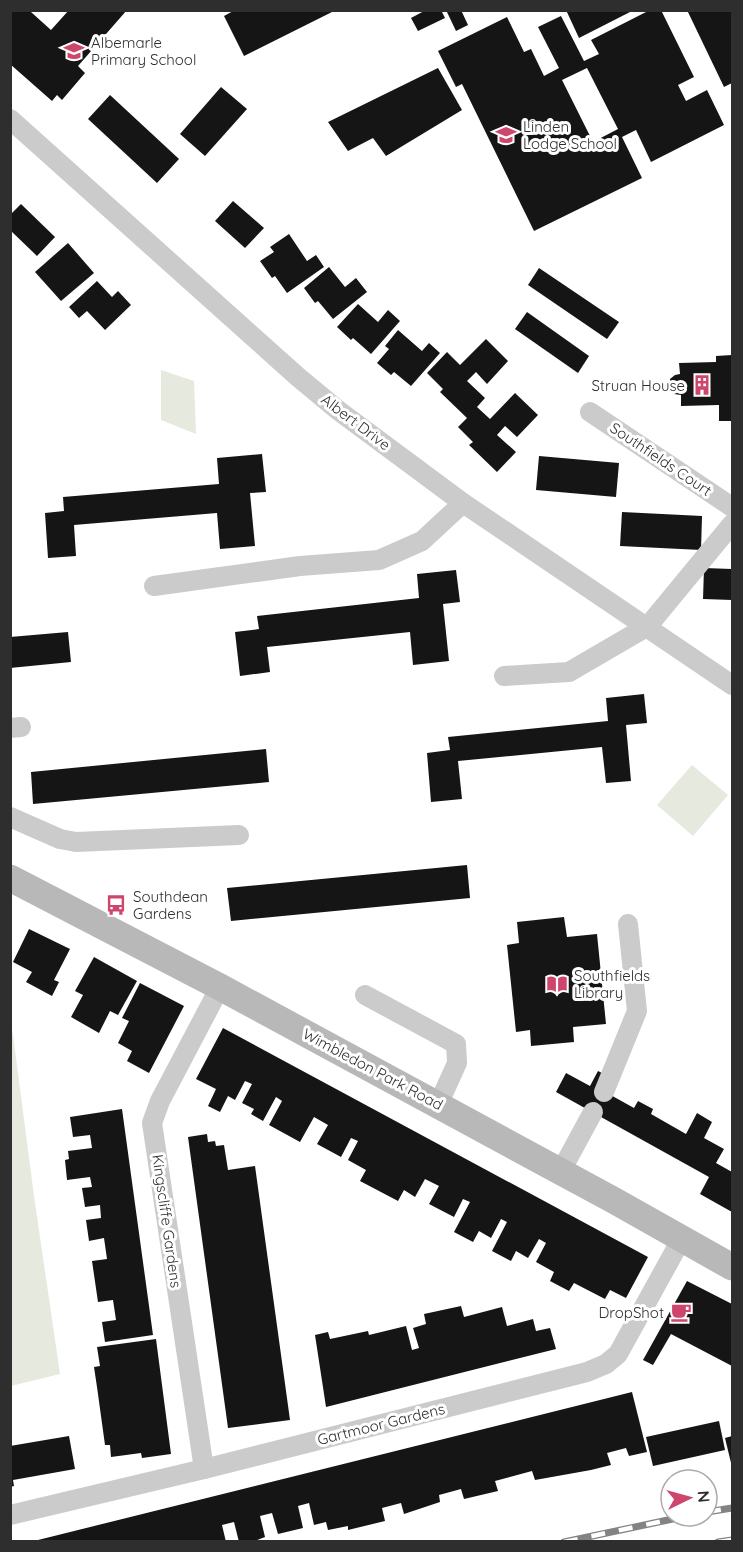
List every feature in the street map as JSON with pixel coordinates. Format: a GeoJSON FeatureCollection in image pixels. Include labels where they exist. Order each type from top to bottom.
{"type":"FeatureCollection","features":[{"type":"Feature","properties":{"kind":"street","name":"Albert Drive"},"geometry":{"type":"LineString","coordinates":[[10,119],[339,411],[463,503],[732,685]]}},
{"type":"Feature","properties":{"kind":"street","name":"Southfields Court"},"geometry":{"type":"LineString","coordinates":[[590,412],[732,507]]}},
{"type":"Feature","properties":{"kind":"street"},"geometry":{"type":"LineString","coordinates":[[154,586],[300,566],[379,560],[422,541],[463,503]]}},
{"type":"Feature","properties":{"kind":"street"},"geometry":{"type":"LineString","coordinates":[[504,676],[568,672],[648,626],[732,524]]}},
{"type":"Feature","properties":{"kind":"street"},"geometry":{"type":"LineString","coordinates":[[10,817],[60,839],[76,843],[239,835]]}},
{"type":"Feature","properties":{"kind":"street","name":"Wimbledon Park Road"},"geometry":{"type":"LineString","coordinates":[[10,878],[220,987],[561,1171],[732,1267]]}},
{"type":"Feature","properties":{"kind":"street"},"geometry":{"type":"LineString","coordinates":[[604,1092],[637,1011],[628,924]]}},
{"type":"Feature","properties":{"kind":"street","name":"Kingscliffe Gardens"},"geometry":{"type":"LineString","coordinates":[[204,1469],[153,1123],[160,1101],[220,987]]}},
{"type":"Feature","properties":{"kind":"street"},"geometry":{"type":"LineString","coordinates":[[364,995],[456,1044],[457,1063],[438,1105]]}},
{"type":"Feature","properties":{"kind":"street"},"geometry":{"type":"LineString","coordinates":[[561,1171],[592,1112]]}},
{"type":"Feature","properties":{"kind":"street","name":"Gartmoor Gardens"},"geometry":{"type":"LineString","coordinates":[[10,1515],[204,1469],[587,1372],[606,1364],[618,1354],[682,1238]]}},
{"type":"Feature","properties":{"kind":"shaded area"},"geometry":{"type":"Polygon","coordinates":[[[161,370],[194,381],[196,434],[161,420],[161,370]]]}},
{"type":"Feature","properties":{"kind":"shaded area"},"geometry":{"type":"Polygon","coordinates":[[[692,765],[728,795],[693,836],[657,805],[692,765]]]}},
{"type":"Feature","properties":{"kind":"shaded area"},"geometry":{"type":"Polygon","coordinates":[[[11,1028],[60,1374],[11,1386],[11,1028]]]}},
{"type":"Feature","properties":{"kind":"building"},"geometry":{"type":"Polygon","coordinates":[[[10,10],[32,10],[31,12],[51,30],[69,10],[127,10],[78,66],[85,73],[62,100],[57,95],[52,101],[10,64],[10,10]]]}},
{"type":"Feature","properties":{"kind":"building"},"geometry":{"type":"Polygon","coordinates":[[[235,10],[336,10],[244,56],[224,16],[235,10]]]}},
{"type":"Feature","properties":{"kind":"building"},"geometry":{"type":"Polygon","coordinates":[[[426,10],[441,10],[445,18],[418,31],[411,18],[426,10]]]}},
{"type":"Feature","properties":{"kind":"building"},"geometry":{"type":"Polygon","coordinates":[[[446,10],[461,10],[468,25],[456,31],[446,10]]]}},
{"type":"Feature","properties":{"kind":"building"},"geometry":{"type":"Polygon","coordinates":[[[566,10],[634,10],[579,38],[566,10]]]}},
{"type":"Feature","properties":{"kind":"building"},"geometry":{"type":"Polygon","coordinates":[[[650,10],[661,10],[694,77],[678,85],[686,101],[707,90],[724,125],[651,162],[636,130],[622,137],[642,178],[534,231],[462,84],[456,87],[438,51],[507,17],[524,52],[531,49],[544,76],[559,68],[538,27],[561,16],[584,61],[599,54],[591,40],[650,10]],[[587,68],[562,80],[593,142],[618,129],[587,68]]]}},
{"type":"Feature","properties":{"kind":"building"},"geometry":{"type":"Polygon","coordinates":[[[687,10],[732,10],[732,83],[724,87],[687,10]]]}},
{"type":"Feature","properties":{"kind":"building"},"geometry":{"type":"Polygon","coordinates":[[[438,68],[462,110],[386,156],[373,138],[348,151],[328,122],[438,68]]]}},
{"type":"Feature","properties":{"kind":"building"},"geometry":{"type":"Polygon","coordinates":[[[221,87],[247,109],[205,156],[180,134],[221,87]]]}},
{"type":"Feature","properties":{"kind":"building"},"geometry":{"type":"Polygon","coordinates":[[[110,95],[179,159],[157,183],[88,119],[110,95]]]}},
{"type":"Feature","properties":{"kind":"building"},"geometry":{"type":"Polygon","coordinates":[[[233,201],[264,228],[245,248],[215,221],[233,201]]]}},
{"type":"Feature","properties":{"kind":"building"},"geometry":{"type":"Polygon","coordinates":[[[21,204],[55,237],[37,256],[10,230],[10,215],[21,204]]]}},
{"type":"Feature","properties":{"kind":"building"},"geometry":{"type":"Polygon","coordinates":[[[289,234],[307,261],[316,255],[324,267],[287,293],[260,261],[274,252],[270,247],[289,234]]]}},
{"type":"Feature","properties":{"kind":"building"},"geometry":{"type":"Polygon","coordinates":[[[68,243],[94,273],[61,301],[35,272],[68,243]]]}},
{"type":"Feature","properties":{"kind":"building"},"geometry":{"type":"Polygon","coordinates":[[[329,267],[345,287],[356,278],[367,292],[333,319],[318,301],[315,303],[304,288],[329,267]]]}},
{"type":"Feature","properties":{"kind":"building"},"geometry":{"type":"Polygon","coordinates":[[[539,268],[619,322],[607,339],[528,285],[539,268]]]}},
{"type":"Feature","properties":{"kind":"building"},"geometry":{"type":"Polygon","coordinates":[[[97,281],[112,297],[118,291],[131,305],[105,330],[87,311],[79,318],[69,307],[97,281]]]}},
{"type":"Feature","properties":{"kind":"building"},"geometry":{"type":"Polygon","coordinates":[[[358,304],[378,322],[388,310],[400,321],[371,354],[337,327],[358,304]]]}},
{"type":"Feature","properties":{"kind":"building"},"geometry":{"type":"Polygon","coordinates":[[[527,312],[589,356],[578,373],[515,329],[527,312]]]}},
{"type":"Feature","properties":{"kind":"building"},"geometry":{"type":"Polygon","coordinates":[[[398,330],[422,351],[429,343],[440,353],[411,386],[394,372],[391,375],[377,363],[389,349],[385,346],[398,330]]]}},
{"type":"Feature","properties":{"kind":"building"},"geometry":{"type":"Polygon","coordinates":[[[486,339],[508,361],[487,384],[476,372],[467,381],[485,398],[477,407],[490,419],[515,393],[538,415],[517,437],[505,426],[497,435],[516,452],[497,472],[469,445],[473,442],[458,427],[467,418],[440,392],[443,389],[427,373],[447,352],[460,365],[486,339]]]}},
{"type":"Feature","properties":{"kind":"building","name":"Struan House"},"geometry":{"type":"Polygon","coordinates":[[[732,355],[732,421],[719,421],[719,405],[681,406],[681,395],[671,392],[670,379],[680,374],[679,363],[716,362],[716,356],[732,355]]]}},
{"type":"Feature","properties":{"kind":"building"},"geometry":{"type":"Polygon","coordinates":[[[262,454],[266,492],[250,493],[255,546],[220,549],[217,513],[74,525],[76,556],[48,558],[45,513],[64,511],[63,497],[219,484],[217,458],[262,454]]]}},
{"type":"Feature","properties":{"kind":"building"},"geometry":{"type":"Polygon","coordinates":[[[539,456],[619,463],[616,497],[536,490],[539,456]]]}},
{"type":"Feature","properties":{"kind":"building"},"geometry":{"type":"Polygon","coordinates":[[[622,512],[702,516],[701,550],[620,546],[622,512]]]}},
{"type":"Feature","properties":{"kind":"building"},"geometry":{"type":"Polygon","coordinates":[[[704,568],[732,569],[732,600],[703,599],[704,568]]]}},
{"type":"Feature","properties":{"kind":"building"},"geometry":{"type":"Polygon","coordinates":[[[456,570],[460,602],[443,604],[449,661],[413,665],[410,632],[267,647],[270,672],[240,676],[235,632],[259,629],[257,616],[419,598],[417,574],[456,570]]]}},
{"type":"Feature","properties":{"kind":"building"},"geometry":{"type":"Polygon","coordinates":[[[68,632],[71,662],[10,668],[10,637],[68,632]]]}},
{"type":"Feature","properties":{"kind":"building"},"geometry":{"type":"Polygon","coordinates":[[[644,694],[647,723],[626,725],[631,781],[606,783],[602,747],[458,761],[462,799],[431,802],[427,753],[450,750],[448,737],[608,721],[606,698],[644,694]]]}},
{"type":"Feature","properties":{"kind":"building"},"geometry":{"type":"Polygon","coordinates":[[[266,749],[269,782],[33,804],[31,772],[266,749]]]}},
{"type":"Feature","properties":{"kind":"building"},"geometry":{"type":"Polygon","coordinates":[[[467,865],[470,898],[231,921],[227,888],[467,865]]]}},
{"type":"Feature","properties":{"kind":"building","name":"Southfields Library"},"geometry":{"type":"Polygon","coordinates":[[[564,917],[567,937],[597,934],[606,1024],[573,1027],[574,1042],[531,1046],[530,1030],[516,1032],[507,945],[519,943],[517,922],[564,917]]]}},
{"type":"Feature","properties":{"kind":"building"},"geometry":{"type":"Polygon","coordinates":[[[29,929],[70,949],[54,980],[59,982],[52,996],[26,982],[32,972],[13,962],[29,929]]]}},
{"type":"Feature","properties":{"kind":"building"},"geometry":{"type":"Polygon","coordinates":[[[94,957],[137,981],[118,1015],[110,1011],[99,1033],[71,1017],[83,995],[75,991],[94,957]]]}},
{"type":"Feature","properties":{"kind":"building"},"geometry":{"type":"Polygon","coordinates":[[[140,983],[184,1006],[149,1073],[127,1061],[132,1051],[118,1043],[129,1021],[122,1018],[140,983]]]}},
{"type":"Feature","properties":{"kind":"building"},"geometry":{"type":"Polygon","coordinates":[[[223,1028],[648,1257],[626,1298],[610,1290],[605,1299],[574,1283],[569,1291],[550,1281],[554,1272],[536,1262],[546,1243],[539,1239],[528,1258],[516,1251],[511,1261],[492,1251],[507,1222],[501,1219],[491,1238],[479,1231],[473,1242],[454,1232],[470,1202],[463,1199],[454,1217],[429,1204],[439,1186],[425,1179],[415,1197],[404,1190],[398,1201],[360,1181],[366,1170],[348,1160],[358,1141],[351,1138],[341,1157],[317,1144],[328,1125],[314,1117],[300,1142],[269,1125],[282,1101],[276,1097],[263,1121],[251,1114],[254,1109],[242,1103],[252,1084],[245,1081],[235,1100],[228,1096],[220,1112],[208,1106],[216,1089],[196,1079],[223,1028]]]}},
{"type":"Feature","properties":{"kind":"building"},"geometry":{"type":"Polygon","coordinates":[[[598,1071],[606,1075],[598,1088],[634,1108],[638,1101],[653,1109],[651,1114],[686,1134],[697,1113],[712,1122],[704,1138],[724,1149],[716,1163],[732,1172],[732,1212],[700,1194],[709,1177],[556,1092],[566,1073],[590,1086],[598,1071]]]}},
{"type":"Feature","properties":{"kind":"building"},"geometry":{"type":"Polygon","coordinates":[[[122,1109],[153,1335],[105,1342],[102,1322],[116,1320],[113,1300],[98,1302],[92,1261],[107,1259],[104,1238],[89,1241],[86,1220],[101,1218],[100,1205],[85,1207],[82,1188],[92,1187],[90,1177],[67,1180],[65,1160],[69,1159],[68,1151],[92,1148],[90,1135],[73,1137],[70,1117],[122,1109]]]}},
{"type":"Feature","properties":{"kind":"building"},"geometry":{"type":"Polygon","coordinates":[[[207,1134],[208,1142],[215,1141],[216,1146],[224,1145],[228,1170],[255,1166],[290,1420],[228,1428],[188,1137],[207,1134]]]}},
{"type":"Feature","properties":{"kind":"building"},"geometry":{"type":"Polygon","coordinates":[[[687,1281],[732,1304],[732,1366],[671,1334],[653,1365],[643,1360],[687,1281]]]}},
{"type":"Feature","properties":{"kind":"building"},"geometry":{"type":"Polygon","coordinates":[[[461,1306],[464,1317],[502,1307],[507,1326],[533,1319],[536,1331],[550,1328],[556,1349],[326,1407],[315,1335],[328,1332],[330,1339],[368,1331],[369,1335],[406,1326],[412,1350],[419,1348],[413,1328],[426,1324],[424,1314],[461,1306]]]}},
{"type":"Feature","properties":{"kind":"building"},"geometry":{"type":"Polygon","coordinates":[[[156,1339],[171,1454],[142,1458],[141,1453],[111,1457],[110,1445],[105,1445],[94,1367],[100,1366],[97,1347],[156,1339]]]}},
{"type":"Feature","properties":{"kind":"building"},"geometry":{"type":"Polygon","coordinates":[[[632,1392],[647,1452],[629,1456],[626,1448],[607,1453],[611,1465],[591,1470],[535,1480],[532,1471],[495,1481],[498,1491],[464,1499],[461,1489],[439,1495],[440,1502],[404,1514],[401,1503],[382,1508],[385,1521],[348,1530],[348,1526],[328,1530],[326,1522],[314,1525],[309,1503],[298,1506],[303,1528],[278,1534],[272,1513],[260,1516],[265,1537],[252,1542],[239,1542],[234,1522],[222,1525],[226,1542],[30,1542],[632,1392]]]}},
{"type":"Feature","properties":{"kind":"building"},"geometry":{"type":"Polygon","coordinates":[[[719,1421],[725,1450],[653,1466],[646,1437],[719,1421]]]}},
{"type":"Feature","properties":{"kind":"building"},"geometry":{"type":"Polygon","coordinates":[[[69,1436],[75,1469],[13,1480],[14,1486],[10,1487],[10,1446],[69,1436]]]}},
{"type":"Feature","properties":{"kind":"building"},"geometry":{"type":"Polygon","coordinates":[[[732,1436],[732,1467],[725,1438],[732,1436]]]}},
{"type":"Feature","properties":{"kind":"railway"},"geometry":{"type":"LineString","coordinates":[[719,1510],[732,1508]]}},
{"type":"Feature","properties":{"kind":"railway"},"geometry":{"type":"LineString","coordinates":[[564,1542],[659,1522]]}},
{"type":"Feature","properties":{"kind":"railway"},"geometry":{"type":"LineString","coordinates":[[718,1542],[732,1540]]}},
{"type":"Feature","properties":{"kind":"place","name":"Albemarle Primary School"},"geometry":{"type":"Point","coordinates":[74,51]}},
{"type":"Feature","properties":{"kind":"place","name":"Linden Lodge School"},"geometry":{"type":"Point","coordinates":[506,135]}},
{"type":"Feature","properties":{"kind":"place","name":"Struan House"},"geometry":{"type":"Point","coordinates":[702,385]}},
{"type":"Feature","properties":{"kind":"place","name":"Southdean Gardens"},"geometry":{"type":"Point","coordinates":[116,905]}},
{"type":"Feature","properties":{"kind":"place","name":"Southfields Library"},"geometry":{"type":"Point","coordinates":[557,984]}},
{"type":"Feature","properties":{"kind":"place","name":"DropShot"},"geometry":{"type":"Point","coordinates":[681,1312]}}]}
